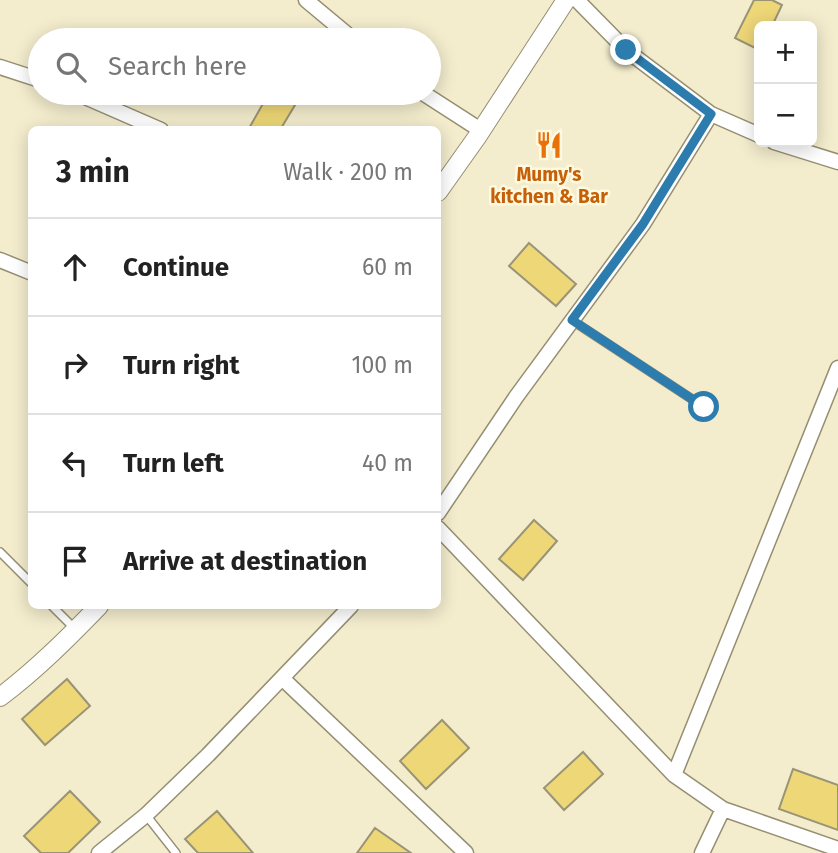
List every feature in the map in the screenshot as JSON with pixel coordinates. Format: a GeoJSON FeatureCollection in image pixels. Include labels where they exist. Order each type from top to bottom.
{"type":"FeatureCollection","features":[{"type":"Feature","properties":{"kind":"street"},"geometry":{"type":"LineString","coordinates":[[306,0],[340,28]]}},
{"type":"Feature","properties":{"kind":"street"},"geometry":{"type":"LineString","coordinates":[[441,188],[482,131],[566,0]]}},
{"type":"Feature","properties":{"kind":"street"},"geometry":{"type":"LineString","coordinates":[[577,0],[626,50],[711,114],[754,133]]}},
{"type":"Feature","properties":{"kind":"street"},"geometry":{"type":"LineString","coordinates":[[0,67],[28,76]]}},
{"type":"Feature","properties":{"kind":"street"},"geometry":{"type":"LineString","coordinates":[[104,105],[152,126]]}},
{"type":"Feature","properties":{"kind":"street"},"geometry":{"type":"LineString","coordinates":[[441,105],[482,131]]}},
{"type":"Feature","properties":{"kind":"street"},"geometry":{"type":"LineString","coordinates":[[441,509],[516,397],[643,224],[711,114]]}},
{"type":"Feature","properties":{"kind":"street"},"geometry":{"type":"LineString","coordinates":[[790,147],[838,162]]}},
{"type":"Feature","properties":{"kind":"street"},"geometry":{"type":"LineString","coordinates":[[0,260],[28,271]]}},
{"type":"Feature","properties":{"kind":"street"},"geometry":{"type":"LineString","coordinates":[[674,775],[838,368]]}},
{"type":"Feature","properties":{"kind":"street"},"geometry":{"type":"LineString","coordinates":[[441,531],[674,775],[723,810],[838,849]]}},
{"type":"Feature","properties":{"kind":"street"},"geometry":{"type":"LineString","coordinates":[[0,697],[20,682],[96,609]]}},
{"type":"Feature","properties":{"kind":"street"},"geometry":{"type":"LineString","coordinates":[[99,853],[146,814],[208,755],[348,609]]}},
{"type":"Feature","properties":{"kind":"street"},"geometry":{"type":"LineString","coordinates":[[282,678],[466,853]]}},
{"type":"Feature","properties":{"kind":"street"},"geometry":{"type":"LineString","coordinates":[[702,853],[723,810]]}},
{"type":"Feature","properties":{"kind":"lane"},"geometry":{"type":"LineString","coordinates":[[572,320],[704,407]]}},
{"type":"Feature","properties":{"kind":"lane"},"geometry":{"type":"LineString","coordinates":[[0,552],[28,580]]}},
{"type":"Feature","properties":{"kind":"lane"},"geometry":{"type":"LineString","coordinates":[[55,609],[76,630]]}},
{"type":"Feature","properties":{"kind":"lane"},"geometry":{"type":"LineString","coordinates":[[146,814],[176,853]]}},
{"type":"Feature","properties":{"kind":"building"},"geometry":{"type":"Polygon","coordinates":[[[754,0],[772,0],[782,5],[774,21],[754,21],[754,48],[735,38],[754,0]]]}},
{"type":"Feature","properties":{"kind":"building"},"geometry":{"type":"Polygon","coordinates":[[[262,105],[295,105],[282,126],[250,126],[262,105]]]}},
{"type":"Feature","properties":{"kind":"building"},"geometry":{"type":"Polygon","coordinates":[[[529,243],[576,284],[556,306],[509,266],[529,243]]]}},
{"type":"Feature","properties":{"kind":"building"},"geometry":{"type":"Polygon","coordinates":[[[534,520],[557,541],[523,580],[499,559],[534,520]]]}},
{"type":"Feature","properties":{"kind":"building"},"geometry":{"type":"Polygon","coordinates":[[[67,679],[90,706],[45,745],[22,719],[67,679]]]}},
{"type":"Feature","properties":{"kind":"building"},"geometry":{"type":"Polygon","coordinates":[[[442,720],[469,748],[426,789],[400,761],[442,720]]]}},
{"type":"Feature","properties":{"kind":"building"},"geometry":{"type":"Polygon","coordinates":[[[583,752],[603,774],[564,810],[544,788],[583,752]]]}},
{"type":"Feature","properties":{"kind":"building"},"geometry":{"type":"Polygon","coordinates":[[[793,769],[838,785],[838,830],[779,809],[793,769]]]}},
{"type":"Feature","properties":{"kind":"building"},"geometry":{"type":"Polygon","coordinates":[[[70,791],[100,822],[68,853],[41,853],[24,836],[70,791]]]}},
{"type":"Feature","properties":{"kind":"building"},"geometry":{"type":"Polygon","coordinates":[[[217,811],[253,853],[198,853],[185,839],[217,811]]]}},
{"type":"Feature","properties":{"kind":"building"},"geometry":{"type":"Polygon","coordinates":[[[375,828],[411,853],[357,853],[375,828]]]}},
{"type":"Feature","properties":{"kind":"place","name":"Mumy's kitchen & Bar"},"geometry":{"type":"Point","coordinates":[549,145]}},
{"type":"Feature","properties":{"kind":"route"},"geometry":{"type":"LineString","coordinates":[[626,50],[711,114],[643,224],[572,320],[704,407]]}}]}
